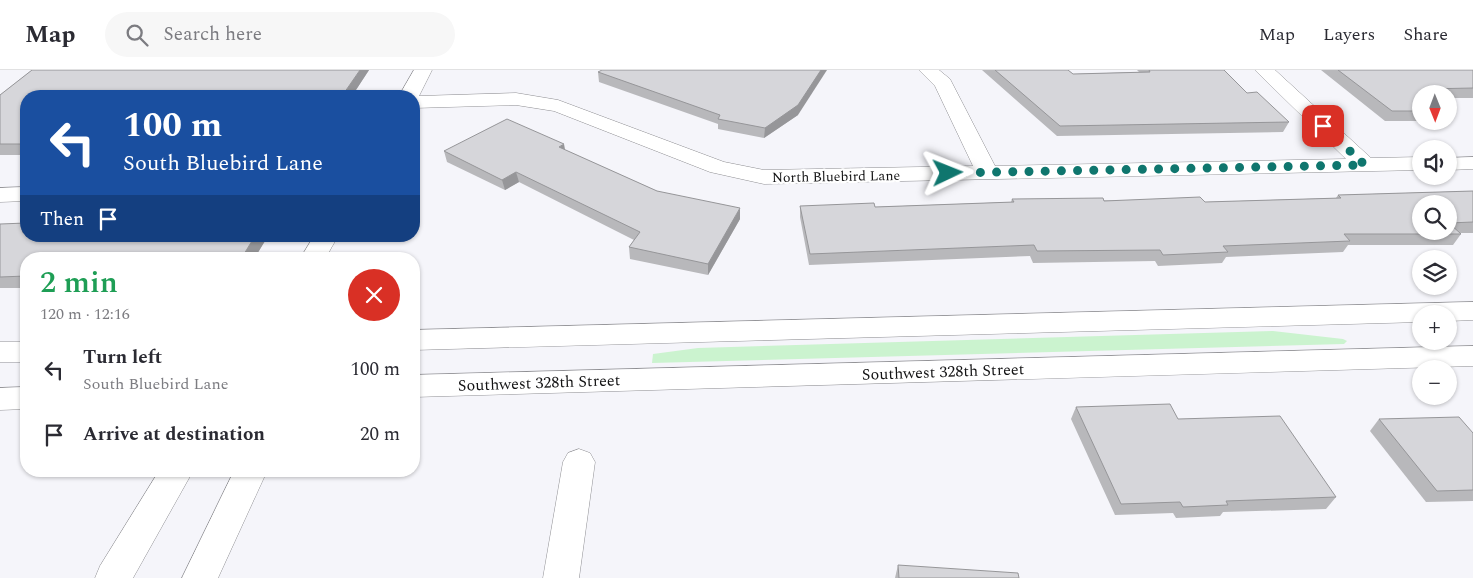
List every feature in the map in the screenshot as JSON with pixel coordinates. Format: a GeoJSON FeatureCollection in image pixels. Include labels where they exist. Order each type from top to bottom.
{"type":"FeatureCollection","features":[{"type":"Feature","properties":{"kind":"street"},"geometry":{"type":"LineString","coordinates":[[412,90],[423,70]]}},
{"type":"Feature","properties":{"kind":"street"},"geometry":{"type":"LineString","coordinates":[[928,70],[942,83],[987,172]]}},
{"type":"Feature","properties":{"kind":"street"},"geometry":{"type":"LineString","coordinates":[[1264,70],[1365,165]]}},
{"type":"Feature","properties":{"kind":"street","name":"North Bluebird Lane"},"geometry":{"type":"LineString","coordinates":[[420,102],[516,99],[558,106],[718,167],[764,177],[1412,164]]}},
{"type":"Feature","properties":{"kind":"street"},"geometry":{"type":"LineString","coordinates":[[1457,164],[1473,163]]}},
{"type":"Feature","properties":{"kind":"street"},"geometry":{"type":"LineString","coordinates":[[0,195],[20,194]]}},
{"type":"Feature","properties":{"kind":"street"},"geometry":{"type":"LineString","coordinates":[[1457,312],[1473,311]]}},
{"type":"Feature","properties":{"kind":"street"},"geometry":{"type":"LineString","coordinates":[[420,340],[1412,313]]}},
{"type":"Feature","properties":{"kind":"street"},"geometry":{"type":"LineString","coordinates":[[0,352],[20,352]]}},
{"type":"Feature","properties":{"kind":"street","name":"Southwest 328th Street"},"geometry":{"type":"LineString","coordinates":[[420,386],[1465,353]]}},
{"type":"Feature","properties":{"kind":"street"},"geometry":{"type":"LineString","coordinates":[[0,399],[20,398]]}},
{"type":"Feature","properties":{"kind":"street"},"geometry":{"type":"LineString","coordinates":[[561,578],[578,462]]}},
{"type":"Feature","properties":{"kind":"street"},"geometry":{"type":"LineString","coordinates":[[113,578],[173,477]]}},
{"type":"Feature","properties":{"kind":"street"},"geometry":{"type":"LineString","coordinates":[[200,578],[249,477]]}},
{"type":"Feature","properties":{"kind":"green space"},"geometry":{"type":"Polygon","coordinates":[[[1273,331],[1347,341],[1344,344],[652,363],[653,354],[698,348],[1273,331]]]}},
{"type":"Feature","properties":{"kind":"building"},"geometry":{"type":"Polygon","coordinates":[[[32,70],[360,70],[346,90],[20,90],[20,144],[0,144],[0,95],[32,70]]]}},
{"type":"Feature","properties":{"kind":"building"},"geometry":{"type":"Polygon","coordinates":[[[602,70],[821,70],[798,105],[765,128],[718,119],[720,115],[598,72],[602,70]]]}},
{"type":"Feature","properties":{"kind":"building"},"geometry":{"type":"Polygon","coordinates":[[[995,70],[1068,70],[1073,74],[1150,72],[1149,70],[1224,70],[1247,93],[1257,92],[1289,122],[1060,126],[995,70]]]}},
{"type":"Feature","properties":{"kind":"building"},"geometry":{"type":"Polygon","coordinates":[[[1338,70],[1473,70],[1473,88],[1458,88],[1458,85],[1412,85],[1412,111],[1392,111],[1338,70]]]}},
{"type":"Feature","properties":{"kind":"building"},"geometry":{"type":"Polygon","coordinates":[[[507,119],[564,144],[559,147],[657,191],[740,208],[708,264],[629,247],[640,232],[516,172],[502,180],[444,151],[507,119]]]}},
{"type":"Feature","properties":{"kind":"building"},"geometry":{"type":"Polygon","coordinates":[[[1473,191],[1473,222],[1457,223],[1457,195],[1412,195],[1412,234],[1344,234],[1350,241],[1223,246],[1228,252],[1163,255],[1160,250],[1037,251],[1034,245],[810,254],[800,206],[874,203],[875,207],[1014,202],[1012,199],[1103,198],[1104,201],[1200,197],[1205,202],[1341,198],[1338,195],[1473,191]]]}},
{"type":"Feature","properties":{"kind":"building"},"geometry":{"type":"Polygon","coordinates":[[[20,223],[20,242],[251,242],[245,252],[20,252],[20,276],[0,277],[0,224],[20,223]]]}},
{"type":"Feature","properties":{"kind":"building"},"geometry":{"type":"Polygon","coordinates":[[[1170,404],[1178,419],[1280,416],[1336,497],[1226,501],[1228,505],[1183,507],[1180,502],[1121,504],[1076,407],[1170,404]]]}},
{"type":"Feature","properties":{"kind":"building"},"geometry":{"type":"Polygon","coordinates":[[[1459,417],[1473,433],[1473,490],[1437,491],[1379,419],[1459,417]]]}},
{"type":"Feature","properties":{"kind":"building"},"geometry":{"type":"Polygon","coordinates":[[[898,565],[1018,573],[1019,578],[899,578],[898,565]]]}},
{"type":"Feature","properties":{"kind":"route"},"geometry":{"type":"LineString","coordinates":[[948,173],[1365,165],[1323,126]]}}]}
